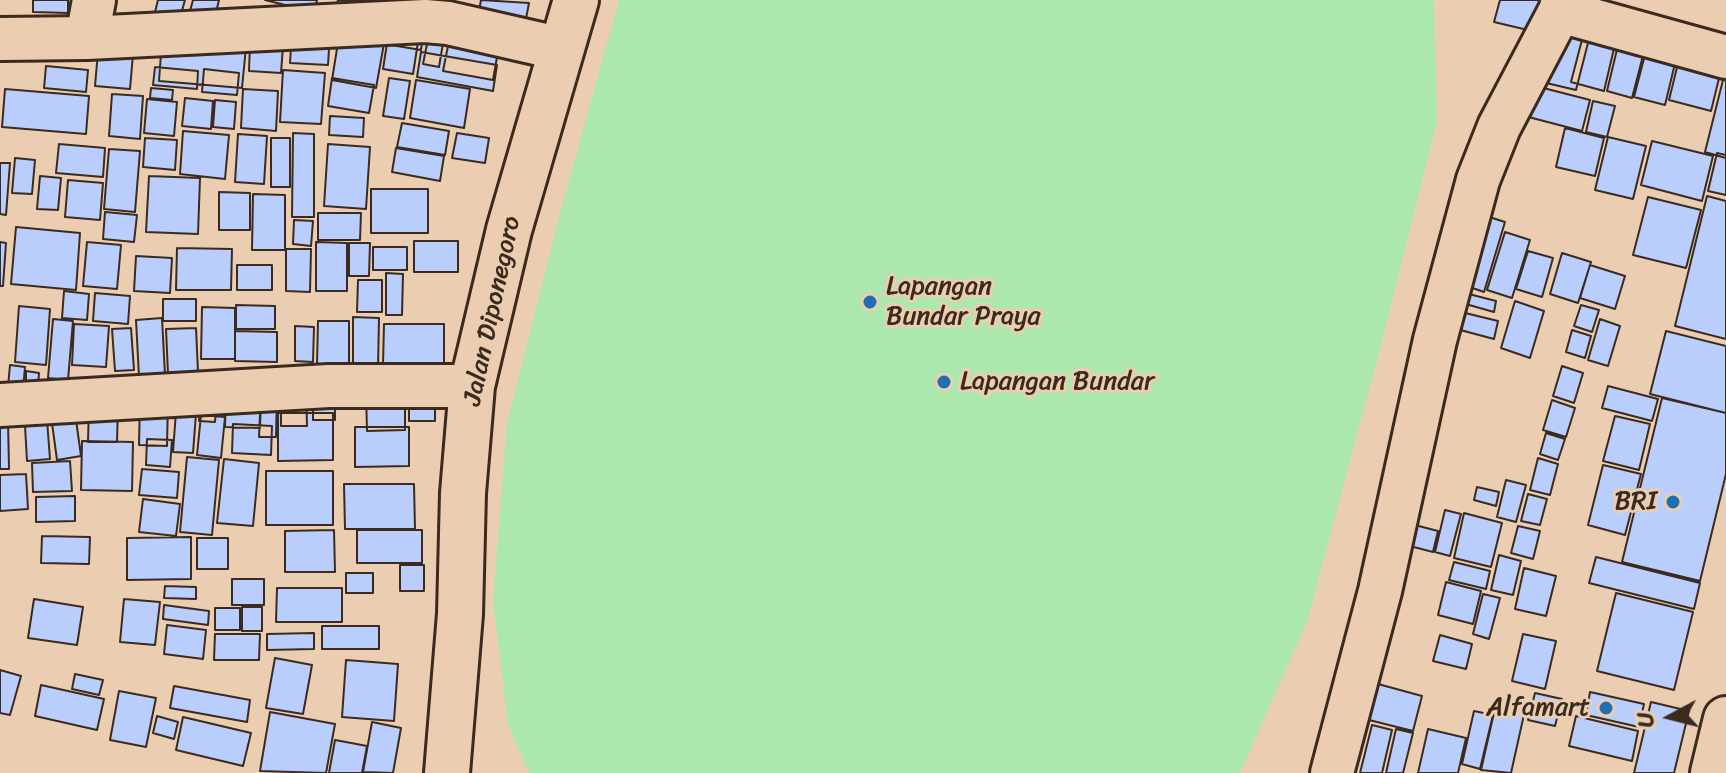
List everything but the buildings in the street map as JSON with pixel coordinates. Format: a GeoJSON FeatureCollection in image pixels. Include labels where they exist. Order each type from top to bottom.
{"type":"FeatureCollection","features":[{"type":"Feature","properties":{"kind":"main road","name":"Jalan Diponegoro"},"geometry":{"type":"LineString","coordinates":[[447,773],[460,614],[463,493],[472,386],[509,230],[576,0]]}},
{"type":"Feature","properties":{"kind":"main road"},"geometry":{"type":"LineString","coordinates":[[1713,773],[1726,719]]}},
{"type":"Feature","properties":{"kind":"street"},"geometry":{"type":"LineString","coordinates":[[1332,773],[1380,591],[1435,340],[1478,180],[1506,113],[1562,5],[1726,57]]}},
{"type":"Feature","properties":{"kind":"street"},"geometry":{"type":"LineString","coordinates":[[0,39],[90,19],[438,21],[562,49]]}},
{"type":"Feature","properties":{"kind":"street"},"geometry":{"type":"LineString","coordinates":[[0,405],[329,386],[472,386]]}},
{"type":"Feature","properties":{"kind":"green space","name":"Lapangan Bundar"},"geometry":{"type":"Polygon","coordinates":[[[619,0],[1434,0],[1437,122],[1307,622],[1240,773],[529,773],[508,725],[493,601],[507,423],[619,0]]]}},
{"type":"Feature","properties":{"kind":"place","name":"Lapangan Bundar Praya"},"geometry":{"type":"Point","coordinates":[870,302]}},
{"type":"Feature","properties":{"kind":"place","name":"Lapangan Bundar"},"geometry":{"type":"Point","coordinates":[944,382]}},
{"type":"Feature","properties":{"kind":"place","name":"BRI"},"geometry":{"type":"Point","coordinates":[1673,502]}},
{"type":"Feature","properties":{"kind":"place","name":"Alfamart"},"geometry":{"type":"Point","coordinates":[1606,708]}}]}
